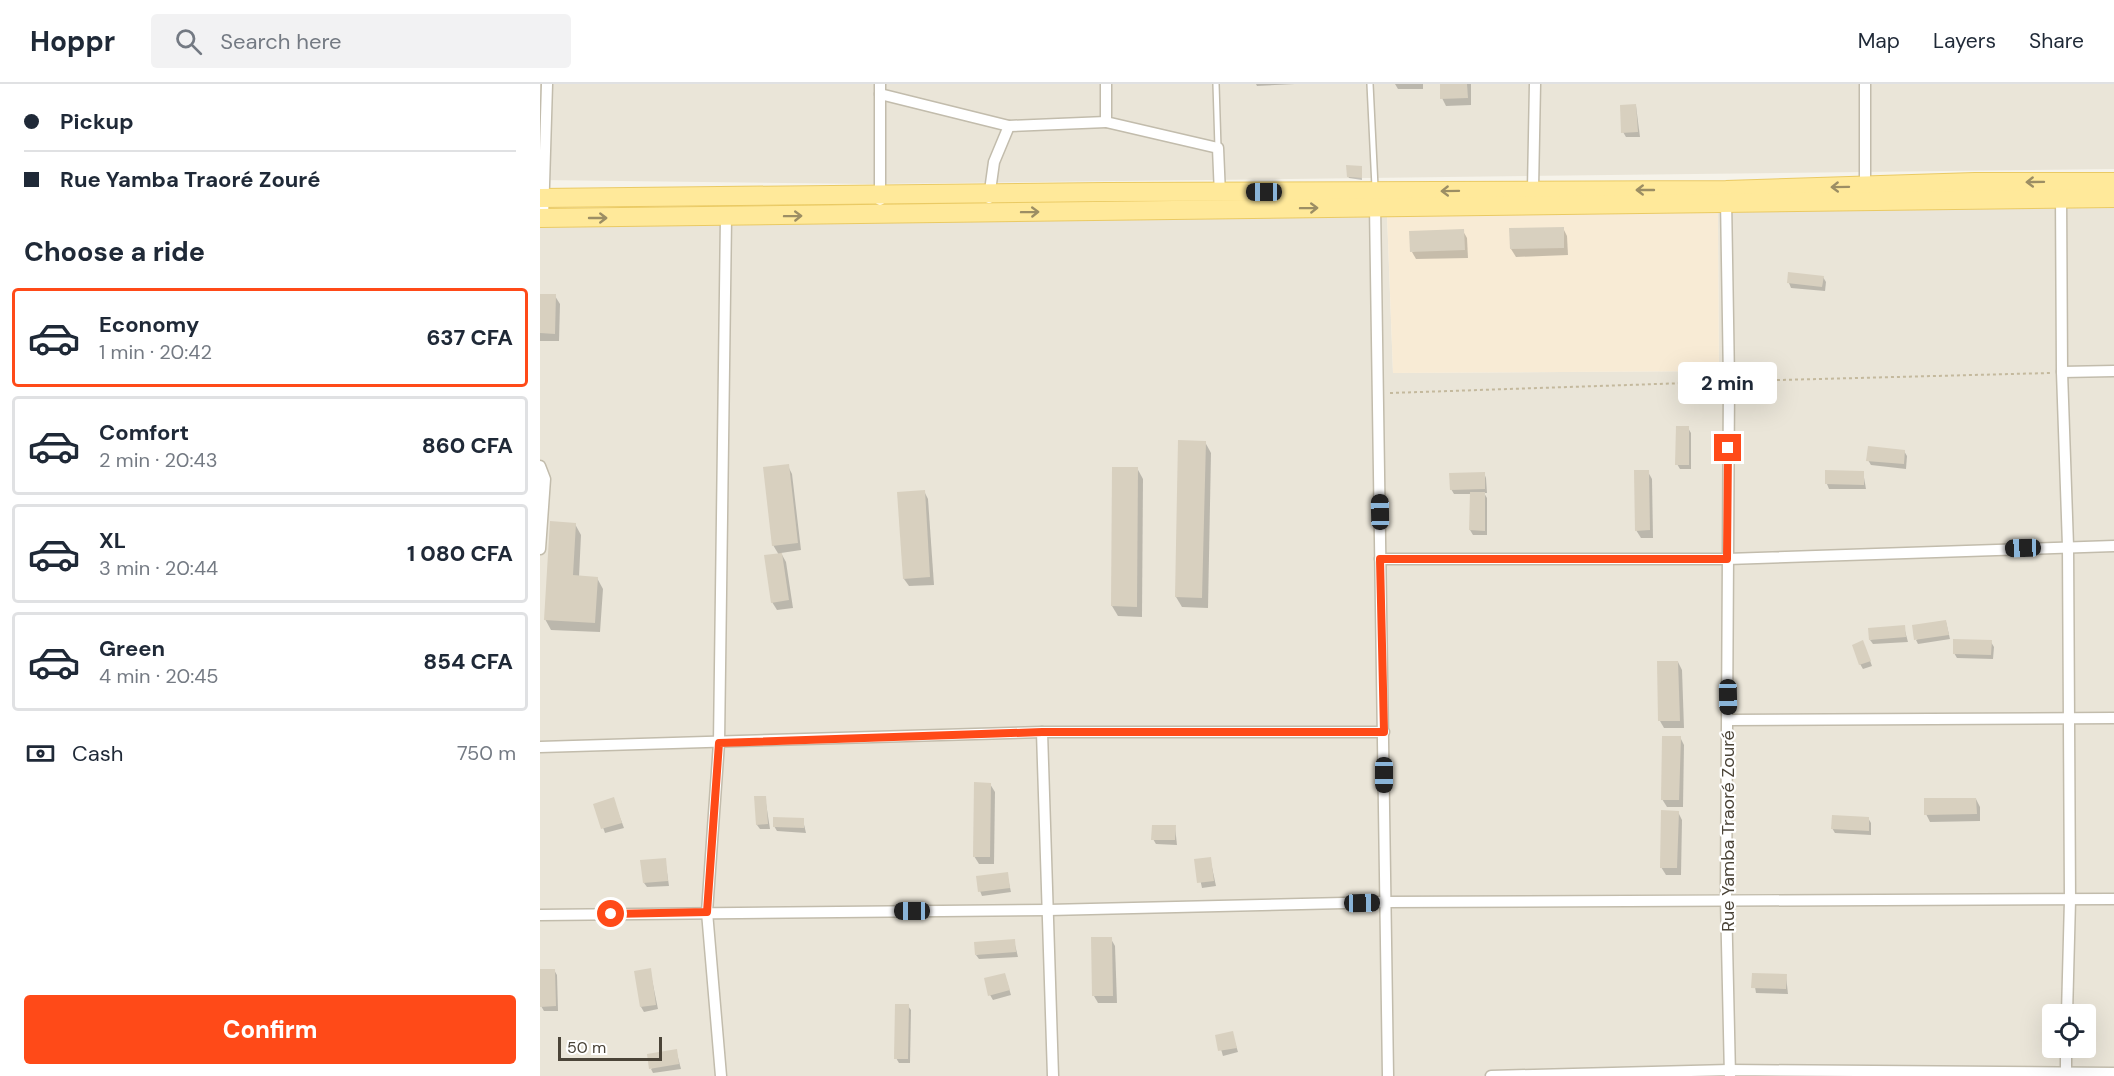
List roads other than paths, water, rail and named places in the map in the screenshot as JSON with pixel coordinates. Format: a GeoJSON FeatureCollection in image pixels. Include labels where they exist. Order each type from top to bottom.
{"type":"FeatureCollection","features":[{"type":"Feature","properties":{"kind":"main road"},"geometry":{"type":"LineString","coordinates":[[542,198],[989,193],[1220,201],[1375,200],[2061,190],[2114,182]]}},
{"type":"Feature","properties":{"kind":"main road"},"geometry":{"type":"LineString","coordinates":[[1375,200],[1533,189],[1726,196]]}},
{"type":"Feature","properties":{"kind":"main road"},"geometry":{"type":"LineString","coordinates":[[2061,190],[2114,198]]}},
{"type":"Feature","properties":{"kind":"main road"},"geometry":{"type":"LineString","coordinates":[[542,218],[988,213],[1220,201]]}},
{"type":"Feature","properties":{"kind":"street"},"geometry":{"type":"LineString","coordinates":[[542,218],[547,84]]}},
{"type":"Feature","properties":{"kind":"street"},"geometry":{"type":"LineString","coordinates":[[1106,84],[1106,122]]}},
{"type":"Feature","properties":{"kind":"street"},"geometry":{"type":"LineString","coordinates":[[1533,189],[1535,84]]}},
{"type":"Feature","properties":{"kind":"street"},"geometry":{"type":"LineString","coordinates":[[1864,194],[1865,84]]}},
{"type":"Feature","properties":{"kind":"street"},"geometry":{"type":"LineString","coordinates":[[880,215],[880,89],[1009,126],[1106,122],[1218,148],[1220,201]]}},
{"type":"Feature","properties":{"kind":"street"},"geometry":{"type":"LineString","coordinates":[[988,213],[994,162],[1009,126]]}},
{"type":"Feature","properties":{"kind":"street"},"geometry":{"type":"LineString","coordinates":[[2061,190],[2062,372],[2068,546],[2070,900],[2067,1004]]}},
{"type":"Feature","properties":{"kind":"street","name":"Rue Yamba Traoré Zouré"},"geometry":{"type":"LineString","coordinates":[[1726,196],[1729,381],[1726,899],[1730,1073]]}},
{"type":"Feature","properties":{"kind":"street"},"geometry":{"type":"LineString","coordinates":[[1375,200],[1388,1076]]}},
{"type":"Feature","properties":{"kind":"street"},"geometry":{"type":"LineString","coordinates":[[721,1076],[707,912],[719,743],[726,217]]}},
{"type":"Feature","properties":{"kind":"street"},"geometry":{"type":"LineString","coordinates":[[2062,372],[2114,371]]}},
{"type":"Feature","properties":{"kind":"street"},"geometry":{"type":"LineString","coordinates":[[540,466],[545,479],[540,549]]}},
{"type":"Feature","properties":{"kind":"street"},"geometry":{"type":"LineString","coordinates":[[1380,559],[1727,559],[2114,546]]}},
{"type":"Feature","properties":{"kind":"street"},"geometry":{"type":"LineString","coordinates":[[1728,720],[2114,718]]}},
{"type":"Feature","properties":{"kind":"street"},"geometry":{"type":"LineString","coordinates":[[540,747],[1042,732],[1384,732]]}},
{"type":"Feature","properties":{"kind":"street"},"geometry":{"type":"LineString","coordinates":[[1042,732],[1053,1076]]}},
{"type":"Feature","properties":{"kind":"street"},"geometry":{"type":"LineString","coordinates":[[540,915],[1048,910],[1385,902],[2114,898]]}},
{"type":"Feature","properties":{"kind":"street"},"geometry":{"type":"LineString","coordinates":[[2066,1058],[2066,1075]]}},
{"type":"Feature","properties":{"kind":"street"},"geometry":{"type":"LineString","coordinates":[[1491,1076],[1730,1073],[2066,1075],[2114,1073]]}},
{"type":"Feature","properties":{"kind":"lane"},"geometry":{"type":"LineString","coordinates":[[1216,84],[1218,148]]}},
{"type":"Feature","properties":{"kind":"lane"},"geometry":{"type":"LineString","coordinates":[[1370,84],[1375,200]]}}]}
